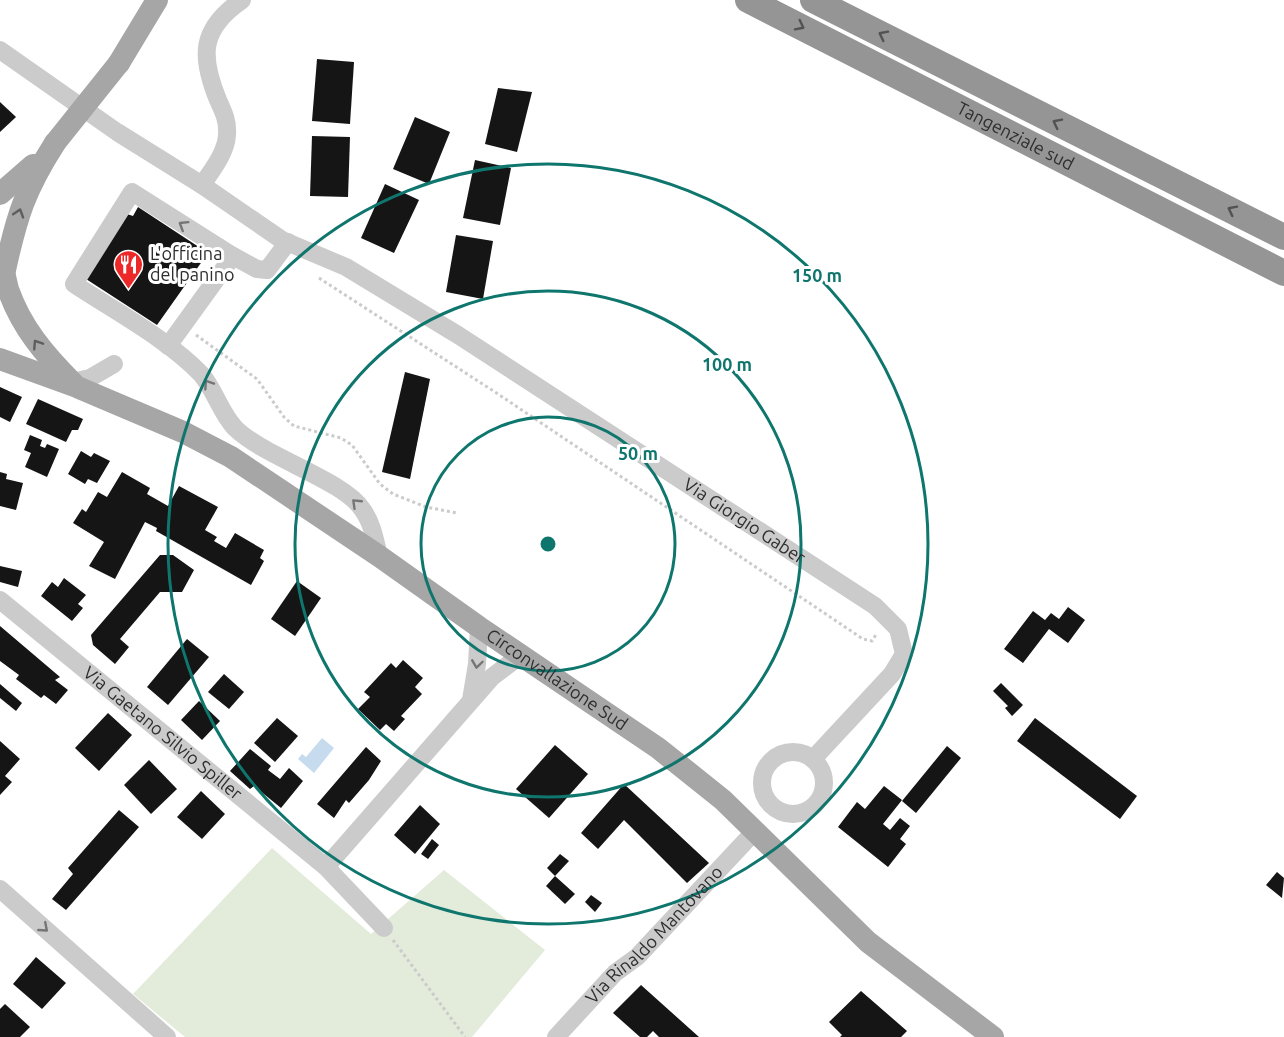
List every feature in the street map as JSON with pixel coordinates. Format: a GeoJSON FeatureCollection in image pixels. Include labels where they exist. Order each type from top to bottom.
{"type":"FeatureCollection","features":[{"type":"Feature","properties":{"kind":"highway","name":"Tangenziale sud"},"geometry":{"type":"LineString","coordinates":[[748,0],[1284,273]]}},
{"type":"Feature","properties":{"kind":"highway","name":"Tangenziale sud"},"geometry":{"type":"LineString","coordinates":[[813,0],[1284,237]]}},
{"type":"Feature","properties":{"kind":"highway"},"geometry":{"type":"LineString","coordinates":[[1078,167],[1099,191],[1227,254],[1284,291]]}},
{"type":"Feature","properties":{"kind":"main road"},"geometry":{"type":"LineString","coordinates":[[0,194],[55,143],[119,63],[157,0]]}},
{"type":"Feature","properties":{"kind":"main road","name":"Circonvallazione Sud"},"geometry":{"type":"LineString","coordinates":[[55,143],[31,182],[23,200],[3,281],[41,351],[74,384]]}},
{"type":"Feature","properties":{"kind":"main road","name":"Circonvallazione Sud"},"geometry":{"type":"LineString","coordinates":[[0,359],[74,384],[183,432],[231,457],[380,556],[479,627],[658,748],[723,800],[868,942],[993,1037]]}},
{"type":"Feature","properties":{"kind":"street"},"geometry":{"type":"LineString","coordinates":[[202,185],[220,158],[227,138],[226,118],[209,76],[204,51],[212,31],[226,11],[242,0]]}},
{"type":"Feature","properties":{"kind":"street","name":"Via Giorgio Gaber"},"geometry":{"type":"LineString","coordinates":[[6,54],[117,132],[202,185],[288,243],[346,267],[458,335],[874,606],[888,618],[898,629],[904,654],[892,674],[813,759]]}},
{"type":"Feature","properties":{"kind":"street"},"geometry":{"type":"LineString","coordinates":[[288,243],[267,270],[257,269],[132,192],[74,284],[174,352],[207,381],[222,410],[236,429],[289,463],[344,492],[361,506],[367,516],[380,556]]}},
{"type":"Feature","properties":{"kind":"street"},"geometry":{"type":"LineString","coordinates":[[174,352],[183,325],[233,256]]}},
{"type":"Feature","properties":{"kind":"street"},"geometry":{"type":"LineString","coordinates":[[74,384],[114,364]]}},
{"type":"Feature","properties":{"kind":"street","name":"Via Gaetano Silvio Spiller"},"geometry":{"type":"LineString","coordinates":[[0,600],[326,867],[384,928]]}},
{"type":"Feature","properties":{"kind":"street"},"geometry":{"type":"LineString","coordinates":[[471,700],[477,664],[479,627]]}},
{"type":"Feature","properties":{"kind":"street"},"geometry":{"type":"LineString","coordinates":[[326,867],[492,677],[521,655]]}},
{"type":"Feature","properties":{"kind":"street","name":"Via Rinaldo Mantovano"},"geometry":{"type":"LineString","coordinates":[[556,1037],[615,974],[638,957],[755,831]]}},
{"type":"Feature","properties":{"kind":"street"},"geometry":{"type":"LineString","coordinates":[[0,889],[167,1037]]}},
{"type":"Feature","properties":{"kind":"path"},"geometry":{"type":"LineString","coordinates":[[319,278],[498,394],[863,639],[872,641],[888,618]]}},
{"type":"Feature","properties":{"kind":"path"},"geometry":{"type":"LineString","coordinates":[[183,325],[257,380],[284,417],[294,426],[341,438],[352,445],[380,484],[393,494],[426,507],[457,513]]}},
{"type":"Feature","properties":{"kind":"path"},"geometry":{"type":"LineString","coordinates":[[384,928],[465,1037]]}},
{"type":"Feature","properties":{"kind":"green space"},"geometry":{"type":"Polygon","coordinates":[[[272,848],[371,934],[444,870],[545,950],[472,1037],[185,1037],[133,994],[272,848]]]}},
{"type":"Feature","properties":{"kind":"water"},"geometry":{"type":"Polygon","coordinates":[[[322,738],[334,748],[314,773],[298,759],[302,754],[306,757],[322,738]]]}},
{"type":"Feature","properties":{"kind":"building"},"geometry":{"type":"Polygon","coordinates":[[[317,59],[354,62],[350,124],[312,121],[317,59]]]}},
{"type":"Feature","properties":{"kind":"building"},"geometry":{"type":"Polygon","coordinates":[[[498,88],[532,92],[517,152],[485,144],[498,88]]]}},
{"type":"Feature","properties":{"kind":"building"},"geometry":{"type":"Polygon","coordinates":[[[0,102],[16,117],[0,132],[0,102]]]}},
{"type":"Feature","properties":{"kind":"building"},"geometry":{"type":"Polygon","coordinates":[[[415,117],[450,132],[429,184],[393,169],[415,117]]]}},
{"type":"Feature","properties":{"kind":"building"},"geometry":{"type":"Polygon","coordinates":[[[312,136],[350,137],[348,197],[310,196],[312,136]]]}},
{"type":"Feature","properties":{"kind":"building"},"geometry":{"type":"Polygon","coordinates":[[[475,160],[511,168],[500,225],[463,218],[475,160]]]}},
{"type":"Feature","properties":{"kind":"building"},"geometry":{"type":"Polygon","coordinates":[[[385,184],[419,200],[394,253],[361,238],[385,184]]]}},
{"type":"Feature","properties":{"kind":"building"},"geometry":{"type":"Polygon","coordinates":[[[138,207],[208,253],[157,325],[86,279],[127,214],[133,216],[138,207]]]}},
{"type":"Feature","properties":{"kind":"building"},"geometry":{"type":"Polygon","coordinates":[[[456,235],[493,241],[483,299],[446,292],[456,235]]]}},
{"type":"Feature","properties":{"kind":"building"},"geometry":{"type":"Polygon","coordinates":[[[405,372],[430,379],[410,479],[382,472],[405,372]]]}},
{"type":"Feature","properties":{"kind":"building"},"geometry":{"type":"Polygon","coordinates":[[[0,387],[22,397],[10,422],[0,417],[0,387]]]}},
{"type":"Feature","properties":{"kind":"building"},"geometry":{"type":"Polygon","coordinates":[[[38,399],[83,419],[78,430],[72,430],[66,442],[26,424],[38,399]]]}},
{"type":"Feature","properties":{"kind":"building"},"geometry":{"type":"Polygon","coordinates":[[[30,435],[42,440],[40,446],[45,448],[47,444],[59,449],[47,477],[25,467],[31,453],[24,450],[30,435]]]}},
{"type":"Feature","properties":{"kind":"building"},"geometry":{"type":"Polygon","coordinates":[[[81,451],[91,457],[94,453],[110,461],[97,483],[88,479],[85,484],[68,474],[81,451]]]}},
{"type":"Feature","properties":{"kind":"building"},"geometry":{"type":"Polygon","coordinates":[[[0,472],[7,474],[6,479],[23,483],[16,510],[0,506],[0,472]]]}},
{"type":"Feature","properties":{"kind":"building"},"geometry":{"type":"Polygon","coordinates":[[[122,472],[150,488],[147,494],[168,506],[179,486],[218,507],[205,530],[217,537],[214,541],[226,548],[235,533],[264,550],[260,558],[264,561],[251,585],[156,531],[157,528],[145,522],[115,579],[89,566],[104,542],[73,523],[82,509],[86,512],[98,492],[107,497],[122,472]]]}},
{"type":"Feature","properties":{"kind":"building"},"geometry":{"type":"Polygon","coordinates":[[[160,555],[173,555],[194,570],[182,592],[160,592],[120,639],[129,647],[115,664],[93,645],[91,635],[160,555]]]}},
{"type":"Feature","properties":{"kind":"building"},"geometry":{"type":"Polygon","coordinates":[[[0,566],[22,571],[18,587],[0,582],[0,566]]]}},
{"type":"Feature","properties":{"kind":"building"},"geometry":{"type":"Polygon","coordinates":[[[64,578],[86,595],[78,604],[83,608],[72,621],[41,596],[52,582],[58,587],[64,578]]]}},
{"type":"Feature","properties":{"kind":"building"},"geometry":{"type":"Polygon","coordinates":[[[297,581],[321,598],[295,636],[271,619],[297,581]]]}},
{"type":"Feature","properties":{"kind":"building"},"geometry":{"type":"Polygon","coordinates":[[[1068,607],[1085,620],[1068,643],[1049,629],[1023,663],[1004,649],[1033,611],[1045,620],[1051,613],[1059,619],[1068,607]]]}},
{"type":"Feature","properties":{"kind":"building"},"geometry":{"type":"Polygon","coordinates":[[[0,626],[60,677],[55,680],[68,690],[56,704],[44,695],[41,698],[16,679],[19,675],[0,661],[0,626]]]}},
{"type":"Feature","properties":{"kind":"building"},"geometry":{"type":"Polygon","coordinates":[[[187,639],[209,657],[168,705],[147,687],[187,639]]]}},
{"type":"Feature","properties":{"kind":"building"},"geometry":{"type":"Polygon","coordinates":[[[403,660],[423,678],[415,687],[422,694],[401,716],[405,719],[394,731],[386,724],[380,730],[358,709],[370,697],[364,692],[391,663],[396,668],[403,660]]]}},
{"type":"Feature","properties":{"kind":"building"},"geometry":{"type":"Polygon","coordinates":[[[224,674],[244,692],[229,709],[208,692],[224,674]]]}},
{"type":"Feature","properties":{"kind":"building"},"geometry":{"type":"Polygon","coordinates":[[[1001,683],[1023,705],[1012,716],[1005,708],[1008,706],[993,691],[1001,683]]]}},
{"type":"Feature","properties":{"kind":"building"},"geometry":{"type":"Polygon","coordinates":[[[0,684],[22,703],[16,711],[0,698],[0,684]]]}},
{"type":"Feature","properties":{"kind":"building"},"geometry":{"type":"Polygon","coordinates":[[[199,701],[220,721],[202,740],[181,720],[199,701]]]}},
{"type":"Feature","properties":{"kind":"building"},"geometry":{"type":"Polygon","coordinates":[[[108,713],[132,735],[99,771],[75,748],[108,713]]]}},
{"type":"Feature","properties":{"kind":"building"},"geometry":{"type":"Polygon","coordinates":[[[277,718],[298,736],[275,762],[254,743],[277,718]]]}},
{"type":"Feature","properties":{"kind":"building"},"geometry":{"type":"Polygon","coordinates":[[[1035,718],[1137,796],[1120,819],[1017,741],[1035,718]]]}},
{"type":"Feature","properties":{"kind":"building"},"geometry":{"type":"Polygon","coordinates":[[[0,741],[20,759],[5,776],[12,782],[0,795],[0,741]]]}},
{"type":"Feature","properties":{"kind":"building"},"geometry":{"type":"Polygon","coordinates":[[[555,745],[588,774],[549,818],[516,789],[555,745]]]}},
{"type":"Feature","properties":{"kind":"building"},"geometry":{"type":"Polygon","coordinates":[[[947,746],[961,758],[916,813],[902,801],[947,746]]]}},
{"type":"Feature","properties":{"kind":"building"},"geometry":{"type":"Polygon","coordinates":[[[366,747],[381,761],[369,780],[349,803],[346,800],[334,818],[317,804],[366,747]]]}},
{"type":"Feature","properties":{"kind":"building"},"geometry":{"type":"Polygon","coordinates":[[[250,749],[271,766],[268,770],[280,779],[289,768],[303,781],[281,808],[254,786],[250,789],[230,771],[250,749]]]}},
{"type":"Feature","properties":{"kind":"building"},"geometry":{"type":"Polygon","coordinates":[[[149,760],[177,789],[151,814],[124,785],[149,760]]]}},
{"type":"Feature","properties":{"kind":"building"},"geometry":{"type":"Polygon","coordinates":[[[624,784],[709,863],[687,883],[624,820],[598,849],[581,833],[624,784]]]}},
{"type":"Feature","properties":{"kind":"building"},"geometry":{"type":"Polygon","coordinates":[[[884,786],[902,800],[883,824],[890,830],[900,818],[910,826],[900,839],[906,844],[888,867],[838,827],[857,802],[865,809],[884,786]]]}},
{"type":"Feature","properties":{"kind":"building"},"geometry":{"type":"Polygon","coordinates":[[[201,791],[225,814],[202,839],[177,817],[201,791]]]}},
{"type":"Feature","properties":{"kind":"building"},"geometry":{"type":"Polygon","coordinates":[[[420,805],[440,824],[415,854],[394,835],[420,805]]]}},
{"type":"Feature","properties":{"kind":"building"},"geometry":{"type":"Polygon","coordinates":[[[119,810],[139,827],[66,910],[52,899],[73,874],[68,868],[119,810]]]}},
{"type":"Feature","properties":{"kind":"building"},"geometry":{"type":"Polygon","coordinates":[[[432,839],[439,845],[428,859],[421,854],[432,839]]]}},
{"type":"Feature","properties":{"kind":"building"},"geometry":{"type":"Polygon","coordinates":[[[560,854],[569,861],[555,876],[547,868],[560,854]]]}},
{"type":"Feature","properties":{"kind":"building"},"geometry":{"type":"Polygon","coordinates":[[[1277,872],[1284,878],[1282,898],[1266,885],[1277,872]]]}},
{"type":"Feature","properties":{"kind":"building"},"geometry":{"type":"Polygon","coordinates":[[[555,876],[575,894],[565,904],[546,886],[555,876]]]}},
{"type":"Feature","properties":{"kind":"building"},"geometry":{"type":"Polygon","coordinates":[[[591,895],[602,903],[595,912],[585,902],[591,895]]]}},
{"type":"Feature","properties":{"kind":"building"},"geometry":{"type":"Polygon","coordinates":[[[36,957],[66,983],[42,1009],[13,984],[36,957]]]}},
{"type":"Feature","properties":{"kind":"building"},"geometry":{"type":"Polygon","coordinates":[[[641,985],[699,1037],[659,1037],[653,1031],[647,1037],[640,1037],[613,1013],[641,985]]]}},
{"type":"Feature","properties":{"kind":"building"},"geometry":{"type":"Polygon","coordinates":[[[861,991],[907,1031],[901,1037],[840,1037],[842,1035],[829,1022],[861,991]]]}},
{"type":"Feature","properties":{"kind":"building"},"geometry":{"type":"Polygon","coordinates":[[[5,1004],[30,1027],[20,1037],[0,1037],[0,1009],[5,1004]]]}},
{"type":"Feature","properties":{"kind":"place","name":"L'officina del panino"},"geometry":{"type":"Point","coordinates":[129,290]}}]}
